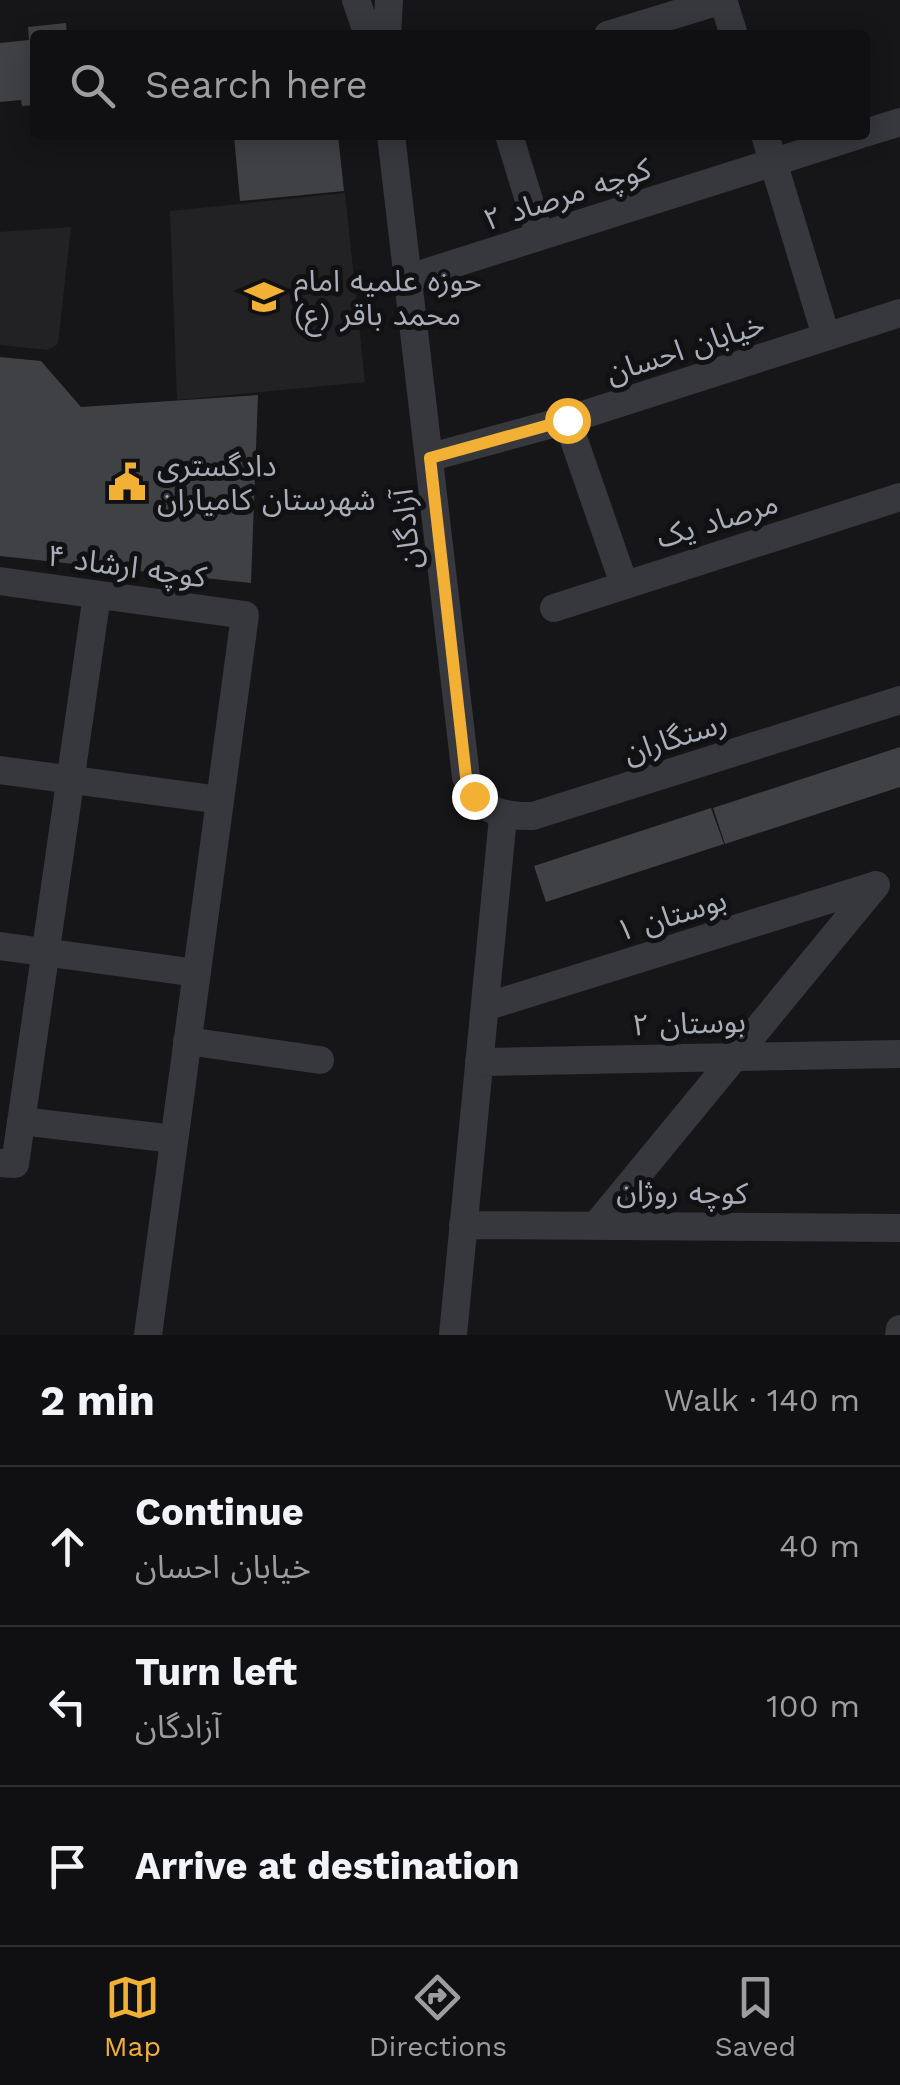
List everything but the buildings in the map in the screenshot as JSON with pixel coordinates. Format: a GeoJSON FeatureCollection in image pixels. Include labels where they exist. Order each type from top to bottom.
{"type":"FeatureCollection","features":[{"type":"Feature","properties":{"kind":"street"},"geometry":{"type":"LineString","coordinates":[[356,0],[366,30]]}},
{"type":"Feature","properties":{"kind":"street"},"geometry":{"type":"LineString","coordinates":[[386,30],[389,0]]}},
{"type":"Feature","properties":{"kind":"street"},"geometry":{"type":"LineString","coordinates":[[624,30],[722,0],[732,30]]}},
{"type":"Feature","properties":{"kind":"street","name":"کوچه مرصاد ۲"},"geometry":{"type":"LineString","coordinates":[[870,131],[900,122]]}},
{"type":"Feature","properties":{"kind":"street","name":"آزادگان"},"geometry":{"type":"LineString","coordinates":[[391,140],[466,777],[474,796],[503,817]]}},
{"type":"Feature","properties":{"kind":"street"},"geometry":{"type":"LineString","coordinates":[[511,140],[540,236]]}},
{"type":"Feature","properties":{"kind":"street"},"geometry":{"type":"LineString","coordinates":[[767,140],[826,336]]}},
{"type":"Feature","properties":{"kind":"street","name":"کوچه مرصاد ۲"},"geometry":{"type":"LineString","coordinates":[[408,278],[843,140]]}},
{"type":"Feature","properties":{"kind":"street","name":"خیابان احسان"},"geometry":{"type":"LineString","coordinates":[[430,458],[567,420],[900,314]]}},
{"type":"Feature","properties":{"kind":"street"},"geometry":{"type":"LineString","coordinates":[[567,420],[624,584]]}},
{"type":"Feature","properties":{"kind":"street","name":"مرصاد یک"},"geometry":{"type":"LineString","coordinates":[[554,608],[900,497]]}},
{"type":"Feature","properties":{"kind":"street","name":"کوچه ارشاد ۴"},"geometry":{"type":"LineString","coordinates":[[0,581],[245,615],[220,800]]}},
{"type":"Feature","properties":{"kind":"street"},"geometry":{"type":"LineString","coordinates":[[7,1164],[22,1121],[98,594]]}},
{"type":"Feature","properties":{"kind":"street","name":"رستگاران"},"geometry":{"type":"LineString","coordinates":[[503,817],[533,816],[900,700]]}},
{"type":"Feature","properties":{"kind":"street"},"geometry":{"type":"LineString","coordinates":[[0,770],[220,800],[148,1335]]}},
{"type":"Feature","properties":{"kind":"street"},"geometry":{"type":"LineString","coordinates":[[453,1335],[503,817]]}},
{"type":"Feature","properties":{"kind":"street","name":"بوستان ۱"},"geometry":{"type":"LineString","coordinates":[[485,1007],[876,885],[740,1054]]}},
{"type":"Feature","properties":{"kind":"street"},"geometry":{"type":"LineString","coordinates":[[0,946],[197,973]]}},
{"type":"Feature","properties":{"kind":"street"},"geometry":{"type":"LineString","coordinates":[[187,1041],[320,1060]]}},
{"type":"Feature","properties":{"kind":"street"},"geometry":{"type":"LineString","coordinates":[[598,1223],[740,1054]]}},
{"type":"Feature","properties":{"kind":"street","name":"بوستان ۲"},"geometry":{"type":"LineString","coordinates":[[479,1062],[740,1054],[900,1054]]}},
{"type":"Feature","properties":{"kind":"street"},"geometry":{"type":"LineString","coordinates":[[22,1121],[174,1139]]}},
{"type":"Feature","properties":{"kind":"street","name":"کوچه روژان"},"geometry":{"type":"LineString","coordinates":[[463,1225],[900,1228]]}},
{"type":"Feature","properties":{"kind":"shaded area","name":"حوزه علمیه امام محمد باقر (ع)"},"geometry":{"type":"Polygon","coordinates":[[[345,193],[365,382],[177,400],[170,211],[345,193]]]}},
{"type":"Feature","properties":{"kind":"shaded area"},"geometry":{"type":"Polygon","coordinates":[[[71,227],[58,344],[48,350],[0,345],[0,232],[71,227]]]}},
{"type":"Feature","properties":{"kind":"place","name":"حوزه علمیه امام محمد باقر (ع)"},"geometry":{"type":"Point","coordinates":[264,297]}},
{"type":"Feature","properties":{"kind":"place","name":"دادگستری شهرستان کامیاران"},"geometry":{"type":"Point","coordinates":[127,482]}},
{"type":"Feature","properties":{"kind":"route"},"geometry":{"type":"LineString","coordinates":[[474,796],[466,777],[430,458],[567,420]]}}]}
